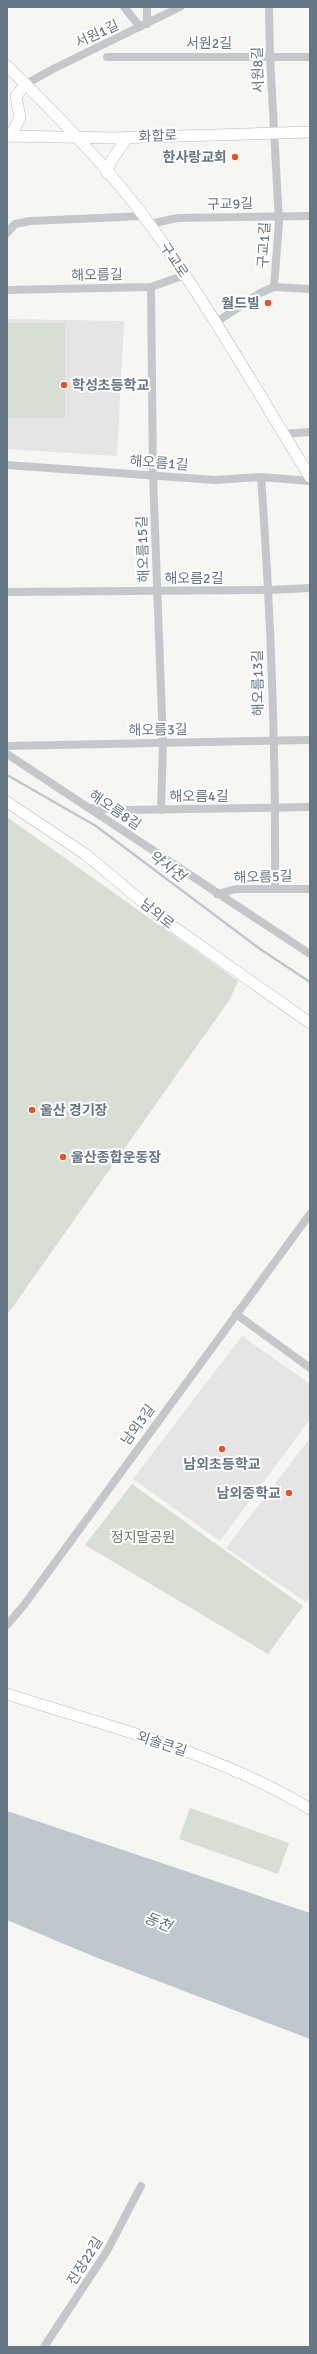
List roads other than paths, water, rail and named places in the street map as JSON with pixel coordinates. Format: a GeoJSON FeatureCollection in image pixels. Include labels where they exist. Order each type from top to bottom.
{"type":"FeatureCollection","features":[{"type":"Feature","properties":{"kind":"main road","name":"구교로"},"geometry":{"type":"LineString","coordinates":[[7,66],[76,136],[147,220],[216,323],[310,477]]}},
{"type":"Feature","properties":{"kind":"main road"},"geometry":{"type":"LineString","coordinates":[[8,136],[20,118],[16,96],[26,84]]}},
{"type":"Feature","properties":{"kind":"main road","name":"화합로"},"geometry":{"type":"LineString","coordinates":[[8,136],[127,138],[310,132]]}},
{"type":"Feature","properties":{"kind":"main road"},"geometry":{"type":"LineString","coordinates":[[107,173],[111,161],[127,138]]}},
{"type":"Feature","properties":{"kind":"main road","name":"남외로"},"geometry":{"type":"LineString","coordinates":[[7,802],[86,854],[168,923],[310,1023]]}},
{"type":"Feature","properties":{"kind":"main road","name":"외솔큰길"},"geometry":{"type":"LineString","coordinates":[[7,1694],[214,1761],[278,1789],[310,1809]]}},
{"type":"Feature","properties":{"kind":"street"},"geometry":{"type":"LineString","coordinates":[[124,7],[144,26]]}},
{"type":"Feature","properties":{"kind":"street"},"geometry":{"type":"LineString","coordinates":[[144,26],[147,7]]}},
{"type":"Feature","properties":{"kind":"street","name":"서원1길"},"geometry":{"type":"LineString","coordinates":[[26,84],[53,68],[144,26],[180,7]]}},
{"type":"Feature","properties":{"kind":"street","name":"서원8길"},"geometry":{"type":"LineString","coordinates":[[269,7],[274,132]]}},
{"type":"Feature","properties":{"kind":"street","name":"서원2길"},"geometry":{"type":"LineString","coordinates":[[107,57],[310,57]]}},
{"type":"Feature","properties":{"kind":"street","name":"구교1길"},"geometry":{"type":"LineString","coordinates":[[274,132],[278,217],[274,287]]}},
{"type":"Feature","properties":{"kind":"street","name":"구교9길"},"geometry":{"type":"LineString","coordinates":[[147,220],[177,218],[310,216]]}},
{"type":"Feature","properties":{"kind":"street"},"geometry":{"type":"LineString","coordinates":[[7,232],[15,224],[30,221],[147,220]]}},
{"type":"Feature","properties":{"kind":"street","name":"해오름길"},"geometry":{"type":"LineString","coordinates":[[7,290],[151,287],[185,275]]}},
{"type":"Feature","properties":{"kind":"street","name":"해오름15길"},"geometry":{"type":"LineString","coordinates":[[151,287],[157,591],[163,743],[161,810]]}},
{"type":"Feature","properties":{"kind":"street"},"geometry":{"type":"LineString","coordinates":[[216,323],[260,293],[274,287],[310,289]]}},
{"type":"Feature","properties":{"kind":"street"},"geometry":{"type":"LineString","coordinates":[[283,434],[310,432]]}},
{"type":"Feature","properties":{"kind":"street","name":"해오름1길"},"geometry":{"type":"LineString","coordinates":[[7,465],[216,480],[261,477],[310,482]]}},
{"type":"Feature","properties":{"kind":"street","name":"해오름13길"},"geometry":{"type":"LineString","coordinates":[[261,477],[269,590],[272,741],[276,808],[275,889]]}},
{"type":"Feature","properties":{"kind":"street","name":"해오름2길"},"geometry":{"type":"LineString","coordinates":[[7,592],[269,590],[310,588]]}},
{"type":"Feature","properties":{"kind":"street","name":"해오름3길"},"geometry":{"type":"LineString","coordinates":[[7,746],[310,740]]}},
{"type":"Feature","properties":{"kind":"street","name":"해오름8길"},"geometry":{"type":"LineString","coordinates":[[7,754],[310,954]]}},
{"type":"Feature","properties":{"kind":"street","name":"해오름4길"},"geometry":{"type":"LineString","coordinates":[[89,808],[161,810],[310,807]]}},
{"type":"Feature","properties":{"kind":"street","name":"해오름5길"},"geometry":{"type":"LineString","coordinates":[[217,894],[236,889],[310,889]]}},
{"type":"Feature","properties":{"kind":"street","name":"남외3길"},"geometry":{"type":"LineString","coordinates":[[7,1625],[24,1605],[310,1214]]}},
{"type":"Feature","properties":{"kind":"street"},"geometry":{"type":"LineString","coordinates":[[236,1314],[310,1368]]}},
{"type":"Feature","properties":{"kind":"street","name":"진장22길"},"geometry":{"type":"LineString","coordinates":[[44,2347],[107,2252],[141,2186]]}},
{"type":"Feature","properties":{"kind":"water","name":"동천"},"geometry":{"type":"Polygon","coordinates":[[[7,1811],[310,1913],[310,2039],[95,1957],[7,1920],[7,1811]]]}},
{"type":"Feature","properties":{"kind":"waterway","name":"약사천"},"geometry":{"type":"LineString","coordinates":[[7,775],[96,826],[260,949],[310,982]]}},
{"type":"Feature","properties":{"kind":"place","name":"한사랑교회"},"geometry":{"type":"Point","coordinates":[235,157]}},
{"type":"Feature","properties":{"kind":"place","name":"월드빌"},"geometry":{"type":"Point","coordinates":[268,303]}},
{"type":"Feature","properties":{"kind":"place","name":"학성초등학교"},"geometry":{"type":"Point","coordinates":[64,385]}},
{"type":"Feature","properties":{"kind":"place","name":"울산 경기장"},"geometry":{"type":"Point","coordinates":[32,1110]}},
{"type":"Feature","properties":{"kind":"place","name":"울산종합운동장"},"geometry":{"type":"Point","coordinates":[63,1157]}},
{"type":"Feature","properties":{"kind":"place","name":"남외초등학교"},"geometry":{"type":"Point","coordinates":[222,1449]}},
{"type":"Feature","properties":{"kind":"place","name":"남외중학교"},"geometry":{"type":"Point","coordinates":[289,1493]}},
{"type":"Feature","properties":{"kind":"park label","name":"정지말공원"},"geometry":{"type":"Point","coordinates":[143,1537]}}]}
